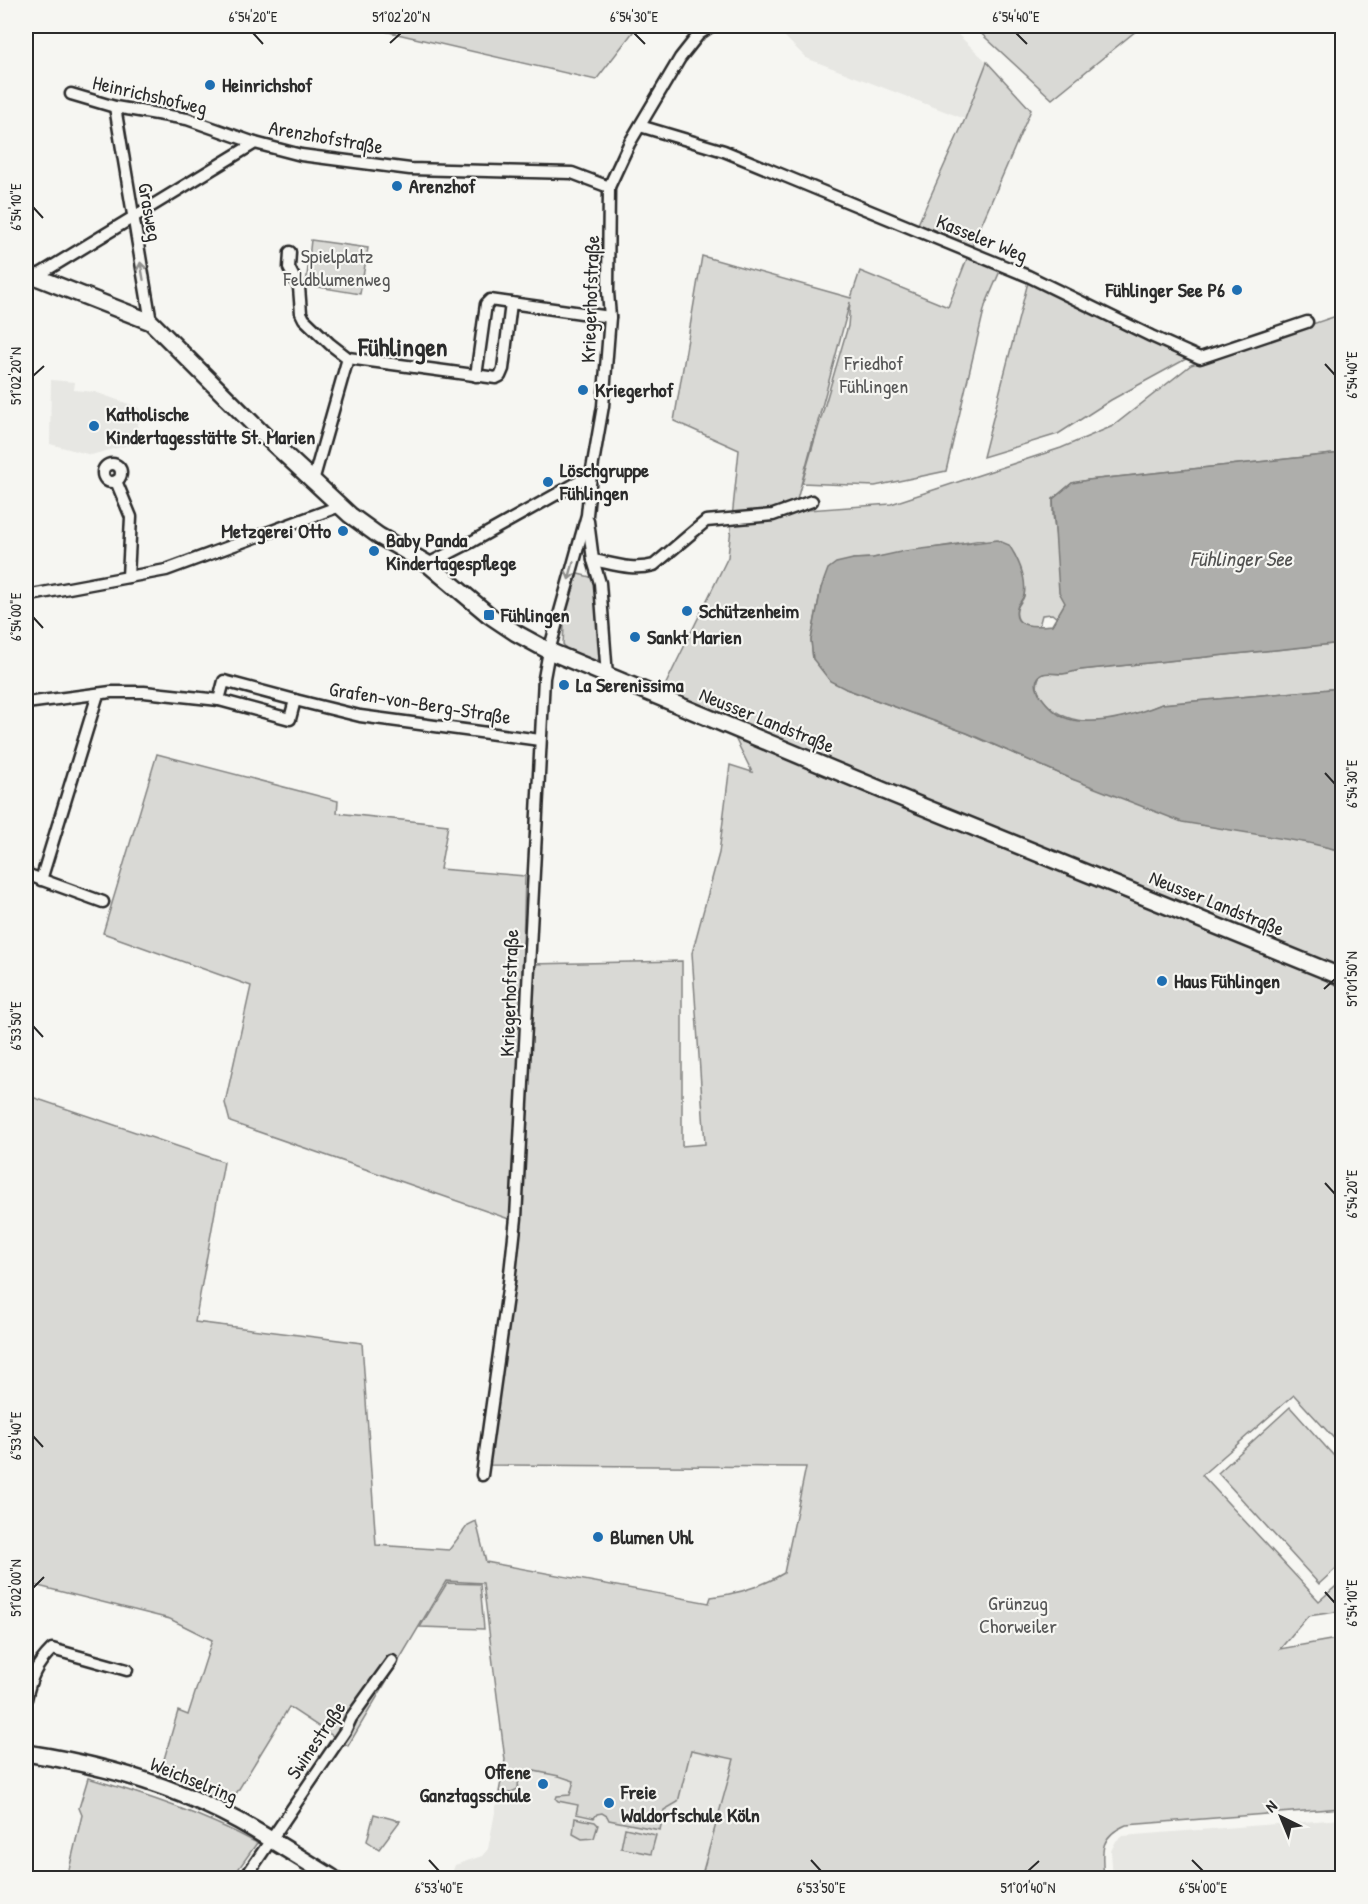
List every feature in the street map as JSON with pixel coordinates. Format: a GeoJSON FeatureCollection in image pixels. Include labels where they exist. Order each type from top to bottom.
{"type":"FeatureCollection","features":[{"type":"Feature","properties":{"kind":"main road","name":"Neusser Landstraße"},"geometry":{"type":"LineString","coordinates":[[29,279],[151,322],[340,506],[379,536],[428,564],[489,615],[549,651],[830,769],[1342,977]]}},
{"type":"Feature","properties":{"kind":"main road","name":"Weichselring"},"geometry":{"type":"LineString","coordinates":[[26,1753],[100,1768],[151,1783],[202,1803],[272,1840],[333,1878]]}},
{"type":"Feature","properties":{"kind":"street","name":"Kriegerhofstraße"},"geometry":{"type":"LineString","coordinates":[[482,1475],[516,1218],[540,740],[549,651],[587,515],[591,475],[603,406],[610,317],[608,292],[609,187],[628,144],[690,43],[711,26]]}},
{"type":"Feature","properties":{"kind":"street","name":"Heinrichshofweg"},"geometry":{"type":"LineString","coordinates":[[71,94],[115,107],[187,119],[255,143]]}},
{"type":"Feature","properties":{"kind":"street","name":"Grasweg"},"geometry":{"type":"LineString","coordinates":[[115,107],[151,322]]}},
{"type":"Feature","properties":{"kind":"street","name":"Kasseler Weg"},"geometry":{"type":"LineString","coordinates":[[640,126],[724,152],[1028,276],[1200,358],[1307,322]]}},
{"type":"Feature","properties":{"kind":"street","name":"Arenzhofstraße"},"geometry":{"type":"LineString","coordinates":[[29,279],[133,219],[255,143],[301,155],[412,169],[572,173],[609,187]]}},
{"type":"Feature","properties":{"kind":"street"},"geometry":{"type":"LineString","coordinates":[[290,252],[289,268],[299,287],[301,313],[304,319],[348,358],[496,378],[500,376],[503,369],[511,303]]}},
{"type":"Feature","properties":{"kind":"street"},"geometry":{"type":"LineString","coordinates":[[476,376],[486,304],[490,300],[610,317]]}},
{"type":"Feature","properties":{"kind":"street"},"geometry":{"type":"LineString","coordinates":[[313,481],[348,358]]}},
{"type":"Feature","properties":{"kind":"street"},"geometry":{"type":"LineString","coordinates":[[428,564],[591,475]]}},
{"type":"Feature","properties":{"kind":"street"},"geometry":{"type":"LineString","coordinates":[[116,481],[131,517],[128,577]]}},
{"type":"Feature","properties":{"kind":"street"},"geometry":{"type":"LineString","coordinates":[[593,560],[643,568],[654,565],[706,522],[773,515],[812,501]]}},
{"type":"Feature","properties":{"kind":"street"},"geometry":{"type":"LineString","coordinates":[[26,596],[166,570],[340,506]]}},
{"type":"Feature","properties":{"kind":"street","name":"Kriegerhofstraße"},"geometry":{"type":"LineString","coordinates":[[587,515],[593,560],[600,583],[607,676]]}},
{"type":"Feature","properties":{"kind":"street","name":"Grafen-von-Berg-Straße"},"geometry":{"type":"LineString","coordinates":[[219,700],[224,681],[360,716],[540,740]]}},
{"type":"Feature","properties":{"kind":"street"},"geometry":{"type":"LineString","coordinates":[[26,703],[98,694],[144,692],[219,700],[290,719],[295,700]]}},
{"type":"Feature","properties":{"kind":"street"},"geometry":{"type":"LineString","coordinates":[[41,880],[98,694]]}},
{"type":"Feature","properties":{"kind":"street"},"geometry":{"type":"LineString","coordinates":[[26,874],[103,902]]}},
{"type":"Feature","properties":{"kind":"street"},"geometry":{"type":"LineString","coordinates":[[26,1699],[30,1682],[39,1662],[52,1649],[128,1670]]}},
{"type":"Feature","properties":{"kind":"street","name":"Swinestraße"},"geometry":{"type":"LineString","coordinates":[[245,1878],[345,1731],[351,1718],[392,1661]]}},
{"type":"Feature","properties":{"kind":"shaded area"},"geometry":{"type":"Polygon","coordinates":[[[777,26],[949,26],[987,62],[965,119],[806,58],[777,26]]]}},
{"type":"Feature","properties":{"kind":"shaded area","name":"Katholische Kindertagesstätte St. Marien"},"geometry":{"type":"Polygon","coordinates":[[[51,380],[75,382],[74,390],[95,392],[140,408],[136,443],[91,455],[50,444],[51,380]]]}},
{"type":"Feature","properties":{"kind":"shaded area","name":"Freie Waldorfschule Köln"},"geometry":{"type":"Polygon","coordinates":[[[500,1711],[734,1759],[701,1878],[450,1878],[455,1865],[482,1856],[488,1849],[505,1760],[500,1711]]]}},
{"type":"Feature","properties":{"kind":"shaded area"},"geometry":{"type":"Polygon","coordinates":[[[1342,1819],[1342,1878],[1113,1878],[1111,1851],[1116,1841],[1122,1836],[1342,1819]]]}},
{"type":"Feature","properties":{"kind":"green space"},"geometry":{"type":"Polygon","coordinates":[[[363,26],[629,26],[633,32],[596,80],[363,26]]]}},
{"type":"Feature","properties":{"kind":"green space"},"geometry":{"type":"Polygon","coordinates":[[[973,26],[1142,26],[1052,99],[973,26]]]}},
{"type":"Feature","properties":{"kind":"green space"},"geometry":{"type":"Polygon","coordinates":[[[987,62],[1031,110],[972,246],[918,224],[965,119],[987,62]]]}},
{"type":"Feature","properties":{"kind":"green space","name":"Spielplatz Feldblumenweg"},"geometry":{"type":"Polygon","coordinates":[[[311,240],[368,248],[360,294],[306,285],[311,240]]]}},
{"type":"Feature","properties":{"kind":"green space"},"geometry":{"type":"Polygon","coordinates":[[[702,256],[851,298],[860,271],[948,307],[968,256],[1000,271],[985,306],[946,471],[875,486],[802,483],[848,326],[850,302],[794,511],[891,504],[1061,448],[1113,426],[1191,365],[1342,314],[1342,453],[1072,483],[1053,499],[1053,515],[1065,603],[1057,618],[1052,614],[1042,615],[1039,626],[1023,624],[1018,618],[1017,609],[1025,591],[1014,554],[981,540],[873,558],[853,559],[821,588],[811,640],[813,659],[846,689],[967,733],[1072,779],[1342,851],[1342,1447],[1294,1395],[1202,1475],[1319,1601],[1342,1581],[1342,1611],[1308,1616],[1280,1649],[1342,1638],[1342,1808],[1126,1825],[1106,1840],[1103,1853],[1104,1878],[701,1878],[734,1759],[691,1750],[678,1802],[664,1810],[660,1830],[609,1820],[602,1813],[597,1814],[594,1818],[576,1814],[578,1805],[556,1799],[557,1796],[570,1795],[574,1781],[559,1776],[534,1771],[533,1775],[519,1774],[518,1789],[509,1793],[499,1792],[505,1760],[483,1583],[446,1581],[348,1746],[289,1707],[231,1802],[224,1808],[158,1780],[178,1711],[188,1715],[212,1640],[170,1619],[26,1583],[26,1095],[224,1162],[195,1322],[362,1343],[376,1545],[449,1550],[468,1525],[476,1521],[486,1562],[709,1603],[711,1597],[749,1589],[784,1573],[806,1467],[485,1465],[511,1283],[530,964],[682,961],[682,1146],[705,1144],[692,953],[719,853],[730,765],[752,772],[727,722],[659,698],[728,557],[739,450],[674,421],[702,256]]]}},
{"type":"Feature","properties":{"kind":"green space"},"geometry":{"type":"Polygon","coordinates":[[[1028,282],[1186,359],[1111,400],[1058,434],[983,457],[1028,282]]]}},
{"type":"Feature","properties":{"kind":"green space"},"geometry":{"type":"Polygon","coordinates":[[[578,574],[590,577],[596,588],[601,658],[596,661],[566,649],[563,644],[564,626],[562,625],[578,574]]]}},
{"type":"Feature","properties":{"kind":"green space"},"geometry":{"type":"Polygon","coordinates":[[[1342,643],[1342,688],[1162,704],[1117,719],[1086,721],[1057,712],[1045,702],[1037,687],[1039,677],[1045,673],[1062,674],[1080,670],[1342,643]]]}},
{"type":"Feature","properties":{"kind":"green space"},"geometry":{"type":"Polygon","coordinates":[[[157,754],[338,801],[337,813],[448,825],[440,869],[525,876],[519,1091],[513,1204],[509,1219],[230,1122],[225,1103],[251,986],[103,933],[157,754]]]}},
{"type":"Feature","properties":{"kind":"green space"},"geometry":{"type":"Polygon","coordinates":[[[1290,1407],[1342,1465],[1342,1563],[1319,1584],[1218,1473],[1290,1407]]]}},
{"type":"Feature","properties":{"kind":"green space"},"geometry":{"type":"Polygon","coordinates":[[[447,1583],[480,1584],[484,1629],[420,1627],[447,1583]]]}},
{"type":"Feature","properties":{"kind":"green space"},"geometry":{"type":"Polygon","coordinates":[[[88,1778],[174,1806],[257,1843],[232,1878],[67,1878],[82,1815],[79,1808],[88,1778]]]}},
{"type":"Feature","properties":{"kind":"green space"},"geometry":{"type":"Polygon","coordinates":[[[374,1814],[400,1821],[379,1849],[367,1841],[374,1814]]]}},
{"type":"Feature","properties":{"kind":"green space"},"geometry":{"type":"Polygon","coordinates":[[[575,1818],[595,1822],[598,1825],[594,1838],[582,1839],[573,1834],[575,1818]]]}},
{"type":"Feature","properties":{"kind":"green space"},"geometry":{"type":"Polygon","coordinates":[[[625,1828],[656,1835],[651,1854],[621,1848],[625,1828]]]}},
{"type":"Feature","properties":{"kind":"water","name":"Fühlinger See"},"geometry":{"type":"Polygon","coordinates":[[[1342,453],[1342,643],[1080,670],[1064,674],[1045,673],[1038,678],[1036,684],[1041,697],[1058,714],[1079,721],[1102,721],[1122,717],[1162,704],[1342,688],[1342,851],[1309,843],[1182,822],[1072,779],[967,733],[846,689],[830,681],[813,659],[811,640],[821,588],[828,569],[836,563],[905,551],[997,540],[1009,545],[1023,575],[1025,589],[1017,608],[1018,620],[1028,625],[1052,625],[1065,603],[1059,592],[1053,499],[1072,483],[1342,453]]]}},
{"type":"Feature","properties":{"kind":"place","name":"Heinrichshof"},"geometry":{"type":"Point","coordinates":[210,85]}},
{"type":"Feature","properties":{"kind":"place","name":"Arenzhof"},"geometry":{"type":"Point","coordinates":[397,186]}},
{"type":"Feature","properties":{"kind":"place","name":"Fühlinger See P6"},"geometry":{"type":"Point","coordinates":[1237,290]}},
{"type":"Feature","properties":{"kind":"place","name":"Kriegerhof"},"geometry":{"type":"Point","coordinates":[583,390]}},
{"type":"Feature","properties":{"kind":"place","name":"Katholische Kindertagesstätte St. Marien"},"geometry":{"type":"Point","coordinates":[94,426]}},
{"type":"Feature","properties":{"kind":"place","name":"Löschgruppe Fühlingen"},"geometry":{"type":"Point","coordinates":[548,482]}},
{"type":"Feature","properties":{"kind":"place","name":"Metzgerei Otto"},"geometry":{"type":"Point","coordinates":[343,531]}},
{"type":"Feature","properties":{"kind":"place","name":"Baby Panda Kindertagespflege"},"geometry":{"type":"Point","coordinates":[374,551]}},
{"type":"Feature","properties":{"kind":"place","name":"Schützenheim"},"geometry":{"type":"Point","coordinates":[687,611]}},
{"type":"Feature","properties":{"kind":"place","name":"Fühlingen"},"geometry":{"type":"Point","coordinates":[489,615]}},
{"type":"Feature","properties":{"kind":"place","name":"Sankt Marien"},"geometry":{"type":"Point","coordinates":[635,637]}},
{"type":"Feature","properties":{"kind":"place","name":"La Serenissima"},"geometry":{"type":"Point","coordinates":[564,685]}},
{"type":"Feature","properties":{"kind":"place","name":"Haus Fühlingen"},"geometry":{"type":"Point","coordinates":[1162,981]}},
{"type":"Feature","properties":{"kind":"place","name":"Blumen Uhl"},"geometry":{"type":"Point","coordinates":[598,1537]}},
{"type":"Feature","properties":{"kind":"place","name":"Offene Ganztagsschule"},"geometry":{"type":"Point","coordinates":[543,1784]}},
{"type":"Feature","properties":{"kind":"place","name":"Freie Waldorfschule Köln"},"geometry":{"type":"Point","coordinates":[609,1803]}},
{"type":"Feature","properties":{"kind":"district","name":"Fühlingen"},"geometry":{"type":"Point","coordinates":[403,347]}},
{"type":"Feature","properties":{"kind":"park label","name":"Friedhof Fühlingen"},"geometry":{"type":"Point","coordinates":[874,374]}},
{"type":"Feature","properties":{"kind":"park label","name":"Grünzug Chorweiler"},"geometry":{"type":"Point","coordinates":[1018,1614]}}]}
